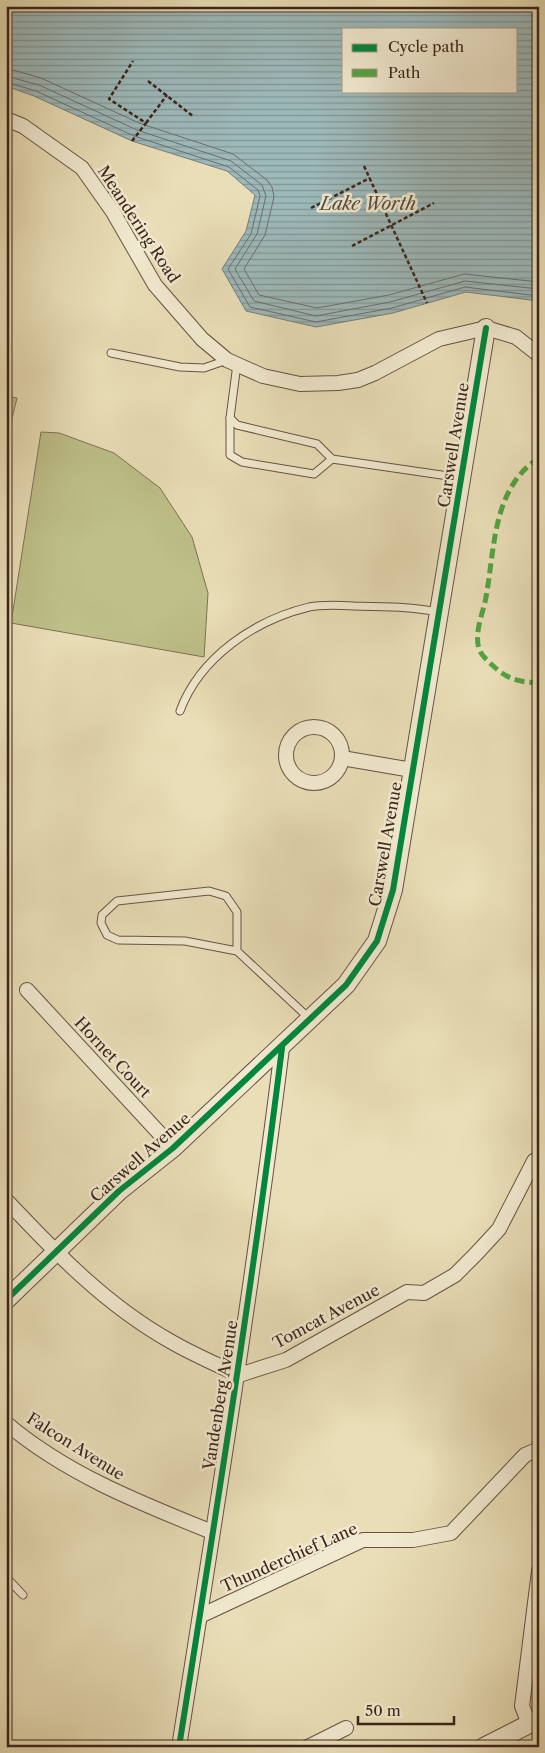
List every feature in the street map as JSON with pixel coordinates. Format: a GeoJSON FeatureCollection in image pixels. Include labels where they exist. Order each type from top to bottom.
{"type":"FeatureCollection","features":[{"type":"Feature","properties":{"kind":"street","name":"Meandering Road"},"geometry":{"type":"LineString","coordinates":[[6,120],[23,126],[82,168],[112,212],[155,285],[202,339],[232,362],[263,376],[300,384],[358,380],[375,374],[439,339],[486,328],[516,337],[539,354]]}},
{"type":"Feature","properties":{"kind":"street","name":"Carswell Avenue"},"geometry":{"type":"LineString","coordinates":[[6,1300],[119,1191],[173,1148],[311,1020],[346,985],[377,941],[393,890],[486,328]]}},
{"type":"Feature","properties":{"kind":"street"},"geometry":{"type":"LineString","coordinates":[[319,727],[335,736],[340,745],[342,758],[336,771],[330,778],[313,782],[296,777],[287,762],[286,753],[288,744],[300,730],[319,727]]}},
{"type":"Feature","properties":{"kind":"street"},"geometry":{"type":"LineString","coordinates":[[342,758],[412,770]]}},
{"type":"Feature","properties":{"kind":"street","name":"Hornet Court"},"geometry":{"type":"LineString","coordinates":[[28,990],[173,1148]]}},
{"type":"Feature","properties":{"kind":"street","name":"Vandenberg Avenue"},"geometry":{"type":"LineString","coordinates":[[179,1747],[212,1532],[239,1374],[282,1048]]}},
{"type":"Feature","properties":{"kind":"street","name":"Tomcat Avenue"},"geometry":{"type":"LineString","coordinates":[[239,1374],[286,1360],[407,1292],[424,1293],[455,1275],[498,1229],[534,1162],[539,1162]]}},
{"type":"Feature","properties":{"kind":"street"},"geometry":{"type":"LineString","coordinates":[[6,1200],[56,1253],[102,1294],[170,1341],[239,1374]]}},
{"type":"Feature","properties":{"kind":"street","name":"Falcon Avenue"},"geometry":{"type":"LineString","coordinates":[[6,1423],[91,1480],[123,1496],[212,1532]]}},
{"type":"Feature","properties":{"kind":"street","name":"Thunderchief Lane"},"geometry":{"type":"LineString","coordinates":[[200,1616],[363,1540],[413,1540],[451,1533],[525,1455],[539,1449]]}},
{"type":"Feature","properties":{"kind":"street"},"geometry":{"type":"LineString","coordinates":[[484,1747],[534,1721],[522,1706],[539,1571]]}},
{"type":"Feature","properties":{"kind":"street"},"geometry":{"type":"LineString","coordinates":[[308,1747],[346,1728]]}},
{"type":"Feature","properties":{"kind":"lane"},"geometry":{"type":"LineString","coordinates":[[111,352],[180,367],[204,368],[232,362],[230,455],[242,462],[314,474],[332,459]]}},
{"type":"Feature","properties":{"kind":"lane"},"geometry":{"type":"LineString","coordinates":[[230,418],[237,425],[317,444],[332,459],[462,478]]}},
{"type":"Feature","properties":{"kind":"lane"},"geometry":{"type":"LineString","coordinates":[[180,711],[187,693],[212,661],[239,638],[273,618],[310,607],[328,605],[413,607],[438,612]]}},
{"type":"Feature","properties":{"kind":"lane"},"geometry":{"type":"LineString","coordinates":[[237,951],[237,912],[226,896],[209,891],[117,901],[107,908],[102,915],[102,923],[107,935],[118,940],[185,941],[237,951],[311,1020]]}},
{"type":"Feature","properties":{"kind":"lane"},"geometry":{"type":"LineString","coordinates":[[6,1577],[23,1595]]}},
{"type":"Feature","properties":{"kind":"path"},"geometry":{"type":"LineString","coordinates":[[133,61],[109,99],[146,123]]}},
{"type":"Feature","properties":{"kind":"path"},"geometry":{"type":"LineString","coordinates":[[148,81],[194,117]]}},
{"type":"Feature","properties":{"kind":"path"},"geometry":{"type":"LineString","coordinates":[[132,141],[167,95]]}},
{"type":"Feature","properties":{"kind":"path"},"geometry":{"type":"LineString","coordinates":[[364,166],[427,303]]}},
{"type":"Feature","properties":{"kind":"path"},"geometry":{"type":"LineString","coordinates":[[311,208],[370,178]]}},
{"type":"Feature","properties":{"kind":"path"},"geometry":{"type":"LineString","coordinates":[[352,246],[434,203]]}},
{"type":"Feature","properties":{"kind":"green space"},"geometry":{"type":"Polygon","coordinates":[[[6,396],[17,398],[6,443],[6,396]]]}},
{"type":"Feature","properties":{"kind":"green space"},"geometry":{"type":"Polygon","coordinates":[[[41,432],[59,433],[114,453],[160,488],[192,537],[208,593],[204,657],[11,623],[41,432]]]}},
{"type":"Feature","properties":{"kind":"water","name":"Lake Worth"},"geometry":{"type":"Polygon","coordinates":[[[6,6],[539,6],[539,301],[466,292],[393,313],[316,327],[246,311],[222,269],[246,231],[255,195],[227,171],[132,141],[34,96],[6,86],[6,6]]]}},
{"type":"Feature","properties":{"kind":"marked path"},"geometry":{"type":"LineString","coordinates":[[539,458],[524,471],[512,486],[504,503],[494,540],[478,636],[480,651],[497,669],[513,679],[539,683]]}},
{"type":"Feature","properties":{"kind":"cycle path"},"geometry":{"type":"LineString","coordinates":[[6,1300],[119,1191],[173,1148],[346,985],[377,941],[393,890],[486,328]]}},
{"type":"Feature","properties":{"kind":"cycle path"},"geometry":{"type":"LineString","coordinates":[[179,1747],[246,1311],[282,1048]]}}]}
